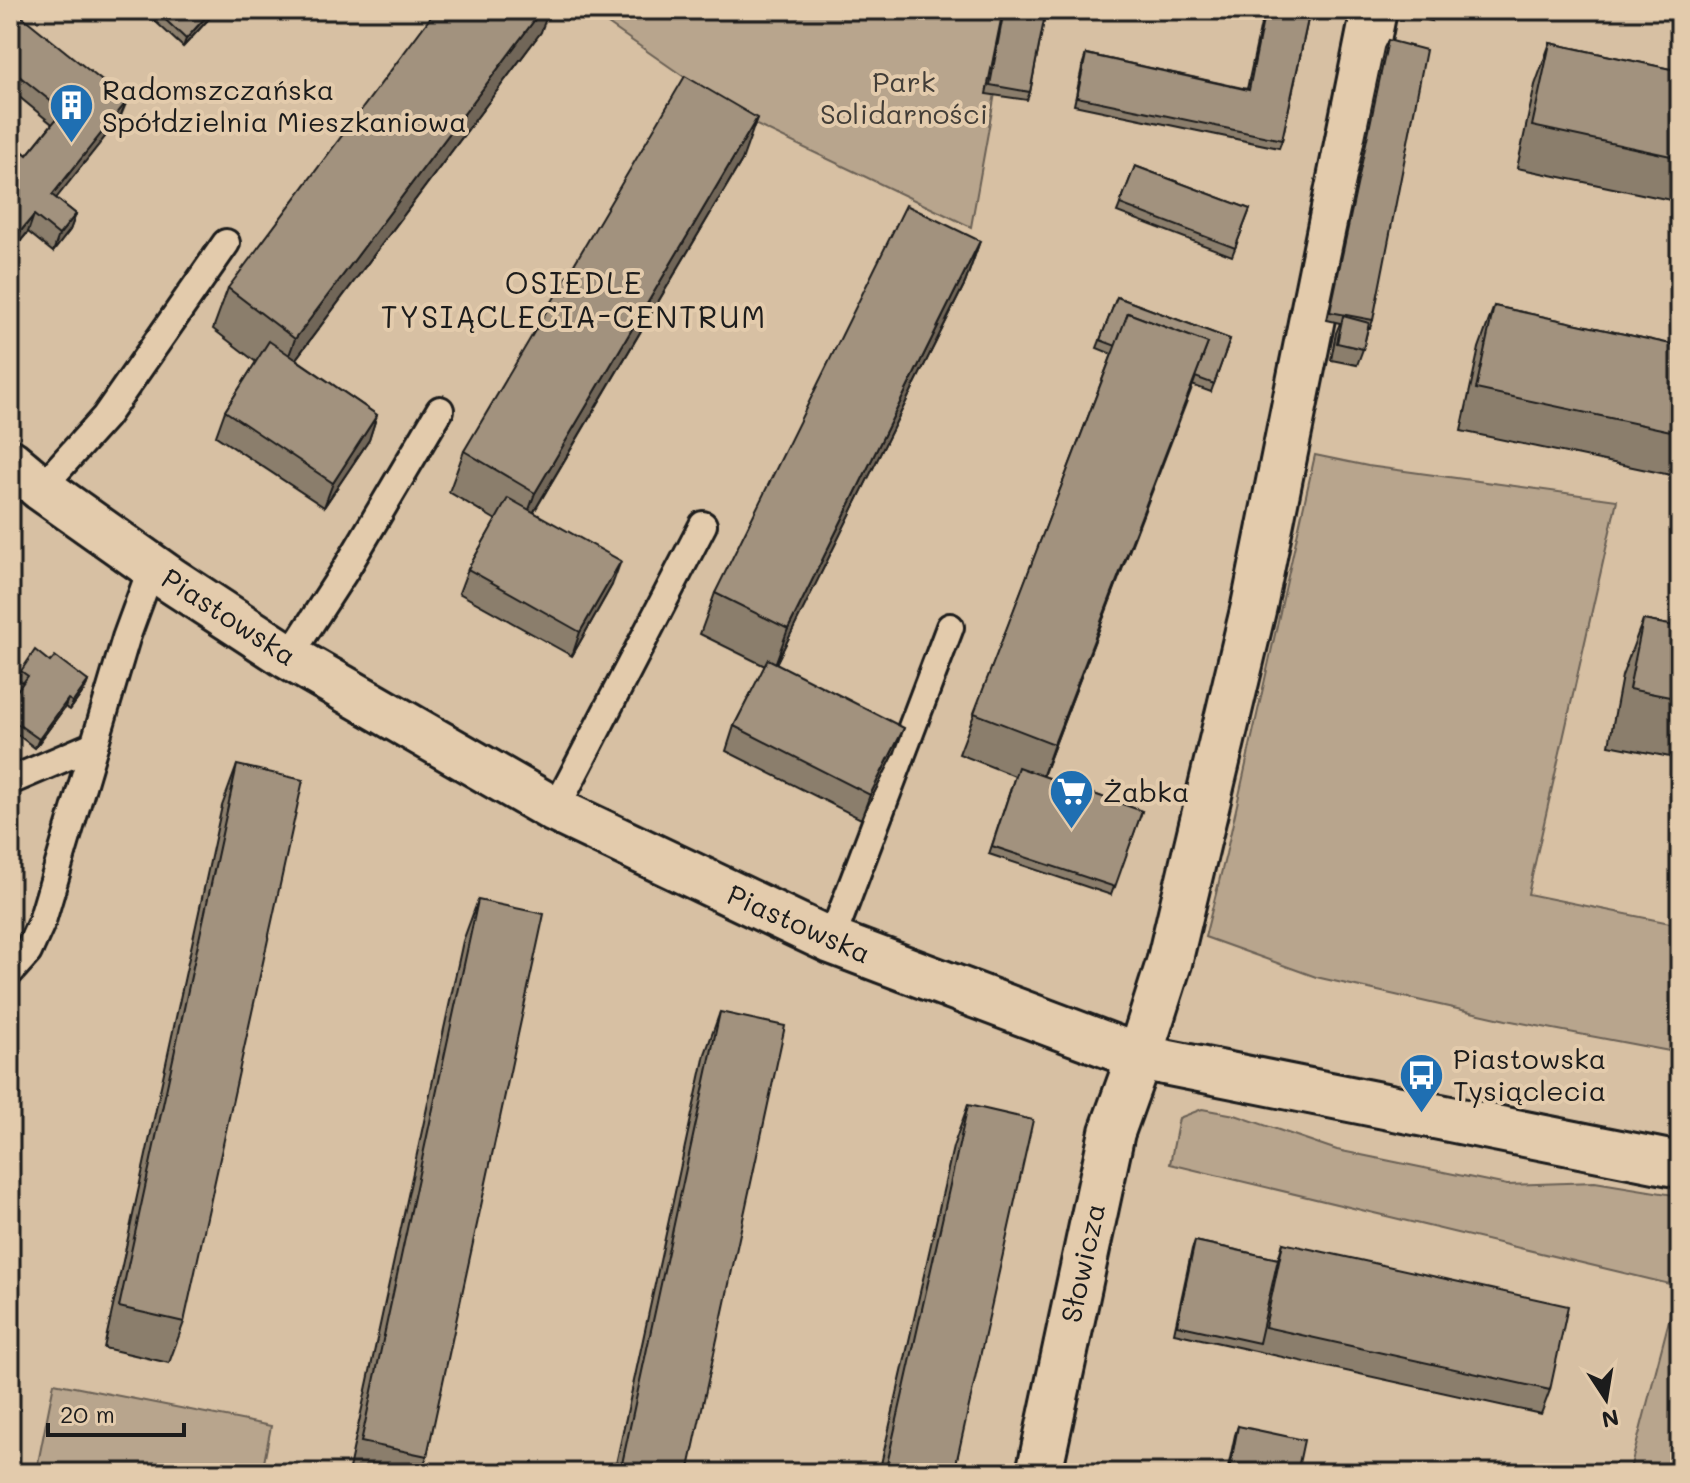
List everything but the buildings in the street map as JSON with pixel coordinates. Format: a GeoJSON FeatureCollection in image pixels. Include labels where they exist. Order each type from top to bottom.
{"type":"FeatureCollection","features":[{"type":"Feature","properties":{"kind":"street","name":"Słowicza"},"geometry":{"type":"LineString","coordinates":[[1039,1473],[1112,1132],[1169,963],[1254,606],[1374,10]]}},
{"type":"Feature","properties":{"kind":"street","name":"Piastowska"},"geometry":{"type":"LineString","coordinates":[[26,475],[152,567],[289,657],[555,810],[831,941],[1139,1057],[1680,1165]]}},
{"type":"Feature","properties":{"kind":"lane"},"geometry":{"type":"LineString","coordinates":[[26,475],[105,417],[226,243]]}},
{"type":"Feature","properties":{"kind":"lane"},"geometry":{"type":"LineString","coordinates":[[289,657],[346,569],[440,410]]}},
{"type":"Feature","properties":{"kind":"lane"},"geometry":{"type":"LineString","coordinates":[[555,810],[703,525]]}},
{"type":"Feature","properties":{"kind":"lane"},"geometry":{"type":"LineString","coordinates":[[10,972],[28,952],[42,921],[126,638],[152,567]]}},
{"type":"Feature","properties":{"kind":"lane"},"geometry":{"type":"LineString","coordinates":[[831,941],[950,627]]}},
{"type":"Feature","properties":{"kind":"lane"},"geometry":{"type":"LineString","coordinates":[[10,781],[94,745]]}},
{"type":"Feature","properties":{"kind":"green space","name":"Park Solidarności"},"geometry":{"type":"Polygon","coordinates":[[[588,10],[1010,10],[971,227],[746,120],[588,10]]]}},
{"type":"Feature","properties":{"kind":"green space"},"geometry":{"type":"Polygon","coordinates":[[[1315,455],[1368,466],[1617,500],[1528,894],[1680,925],[1680,1053],[1506,1020],[1316,977],[1205,937],[1315,455]]]}},
{"type":"Feature","properties":{"kind":"green space"},"geometry":{"type":"Polygon","coordinates":[[[1202,1109],[1235,1115],[1337,1150],[1507,1185],[1595,1182],[1680,1196],[1680,1473],[1629,1473],[1678,1286],[1170,1164],[1179,1118],[1202,1109]]]}},
{"type":"Feature","properties":{"kind":"green space"},"geometry":{"type":"Polygon","coordinates":[[[54,1383],[271,1426],[262,1473],[36,1473],[54,1383]]]}},
{"type":"Feature","properties":{"kind":"place","name":"Radomszczańska Spółdzielnia Mieszkaniowa"},"geometry":{"type":"Point","coordinates":[71,145]}},
{"type":"Feature","properties":{"kind":"place","name":"Żabka"},"geometry":{"type":"Point","coordinates":[1072,831]}},
{"type":"Feature","properties":{"kind":"place","name":"Piastowska Tysiąclecia"},"geometry":{"type":"Point","coordinates":[1422,1114]}},
{"type":"Feature","properties":{"kind":"district","name":"OSIEDLE TYSIĄCLECIA-CENTRUM"},"geometry":{"type":"Point","coordinates":[574,301]}}]}
